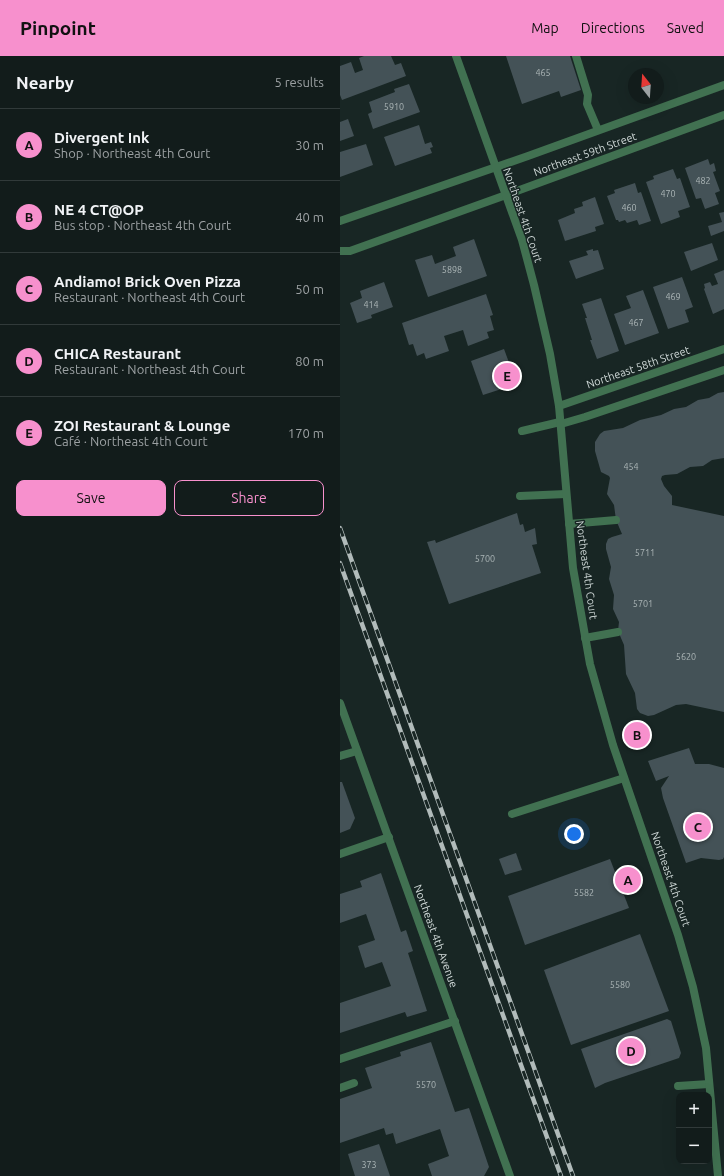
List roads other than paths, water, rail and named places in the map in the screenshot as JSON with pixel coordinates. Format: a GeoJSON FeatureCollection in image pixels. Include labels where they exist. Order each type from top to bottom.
{"type":"FeatureCollection","features":[{"type":"Feature","properties":{"kind":"street","name":"Northeast 4th Court"},"geometry":{"type":"LineString","coordinates":[[456,56],[522,240],[534,285],[550,354],[559,406],[573,568],[590,664],[598,698],[678,935],[701,1021],[706,1048],[718,1176]]}},
{"type":"Feature","properties":{"kind":"street"},"geometry":{"type":"LineString","coordinates":[[576,56],[588,96],[587,104],[598,130]]}},
{"type":"Feature","properties":{"kind":"street","name":"Northeast 59th Street"},"geometry":{"type":"LineString","coordinates":[[340,221],[724,85]]}},
{"type":"Feature","properties":{"kind":"street","name":"Northeast 59th Street"},"geometry":{"type":"LineString","coordinates":[[340,251],[350,251],[724,115]]}},
{"type":"Feature","properties":{"kind":"street","name":"Northeast 58th Street"},"geometry":{"type":"LineString","coordinates":[[559,406],[724,349]]}},
{"type":"Feature","properties":{"kind":"street"},"geometry":{"type":"LineString","coordinates":[[522,431],[585,417],[724,370]]}},
{"type":"Feature","properties":{"kind":"street"},"geometry":{"type":"LineString","coordinates":[[520,496],[566,494]]}},
{"type":"Feature","properties":{"kind":"street"},"geometry":{"type":"LineString","coordinates":[[569,524],[616,520]]}},
{"type":"Feature","properties":{"kind":"street"},"geometry":{"type":"LineString","coordinates":[[585,638],[618,632]]}},
{"type":"Feature","properties":{"kind":"street","name":"Northeast 4th Avenue"},"geometry":{"type":"LineString","coordinates":[[340,703],[510,1176]]}},
{"type":"Feature","properties":{"kind":"street"},"geometry":{"type":"LineString","coordinates":[[340,756],[358,751]]}},
{"type":"Feature","properties":{"kind":"street"},"geometry":{"type":"LineString","coordinates":[[512,814],[624,778]]}},
{"type":"Feature","properties":{"kind":"street"},"geometry":{"type":"LineString","coordinates":[[340,854],[389,837]]}},
{"type":"Feature","properties":{"kind":"street"},"geometry":{"type":"LineString","coordinates":[[340,1059],[455,1021]]}},
{"type":"Feature","properties":{"kind":"street"},"geometry":{"type":"LineString","coordinates":[[340,1088],[354,1083]]}},
{"type":"Feature","properties":{"kind":"street"},"geometry":{"type":"LineString","coordinates":[[678,1086],[709,1084]]}},
{"type":"Feature","properties":{"kind":"railway"},"geometry":{"type":"LineString","coordinates":[[340,528],[573,1176]]}},
{"type":"Feature","properties":{"kind":"railway"},"geometry":{"type":"LineString","coordinates":[[340,563],[561,1176]]}},
{"type":"Feature","properties":{"kind":"place","name":"ZOI Restaurant & Lounge"},"geometry":{"type":"Point","coordinates":[507,376]}},
{"type":"Feature","properties":{"kind":"place","name":"NE 4 CT@OP"},"geometry":{"type":"Point","coordinates":[637,735]}},
{"type":"Feature","properties":{"kind":"place","name":"Andiamo! Brick Oven Pizza"},"geometry":{"type":"Point","coordinates":[698,827]}},
{"type":"Feature","properties":{"kind":"place","name":"Divergent Ink"},"geometry":{"type":"Point","coordinates":[628,880]}},
{"type":"Feature","properties":{"kind":"place","name":"CHICA Restaurant"},"geometry":{"type":"Point","coordinates":[631,1051]}}]}
